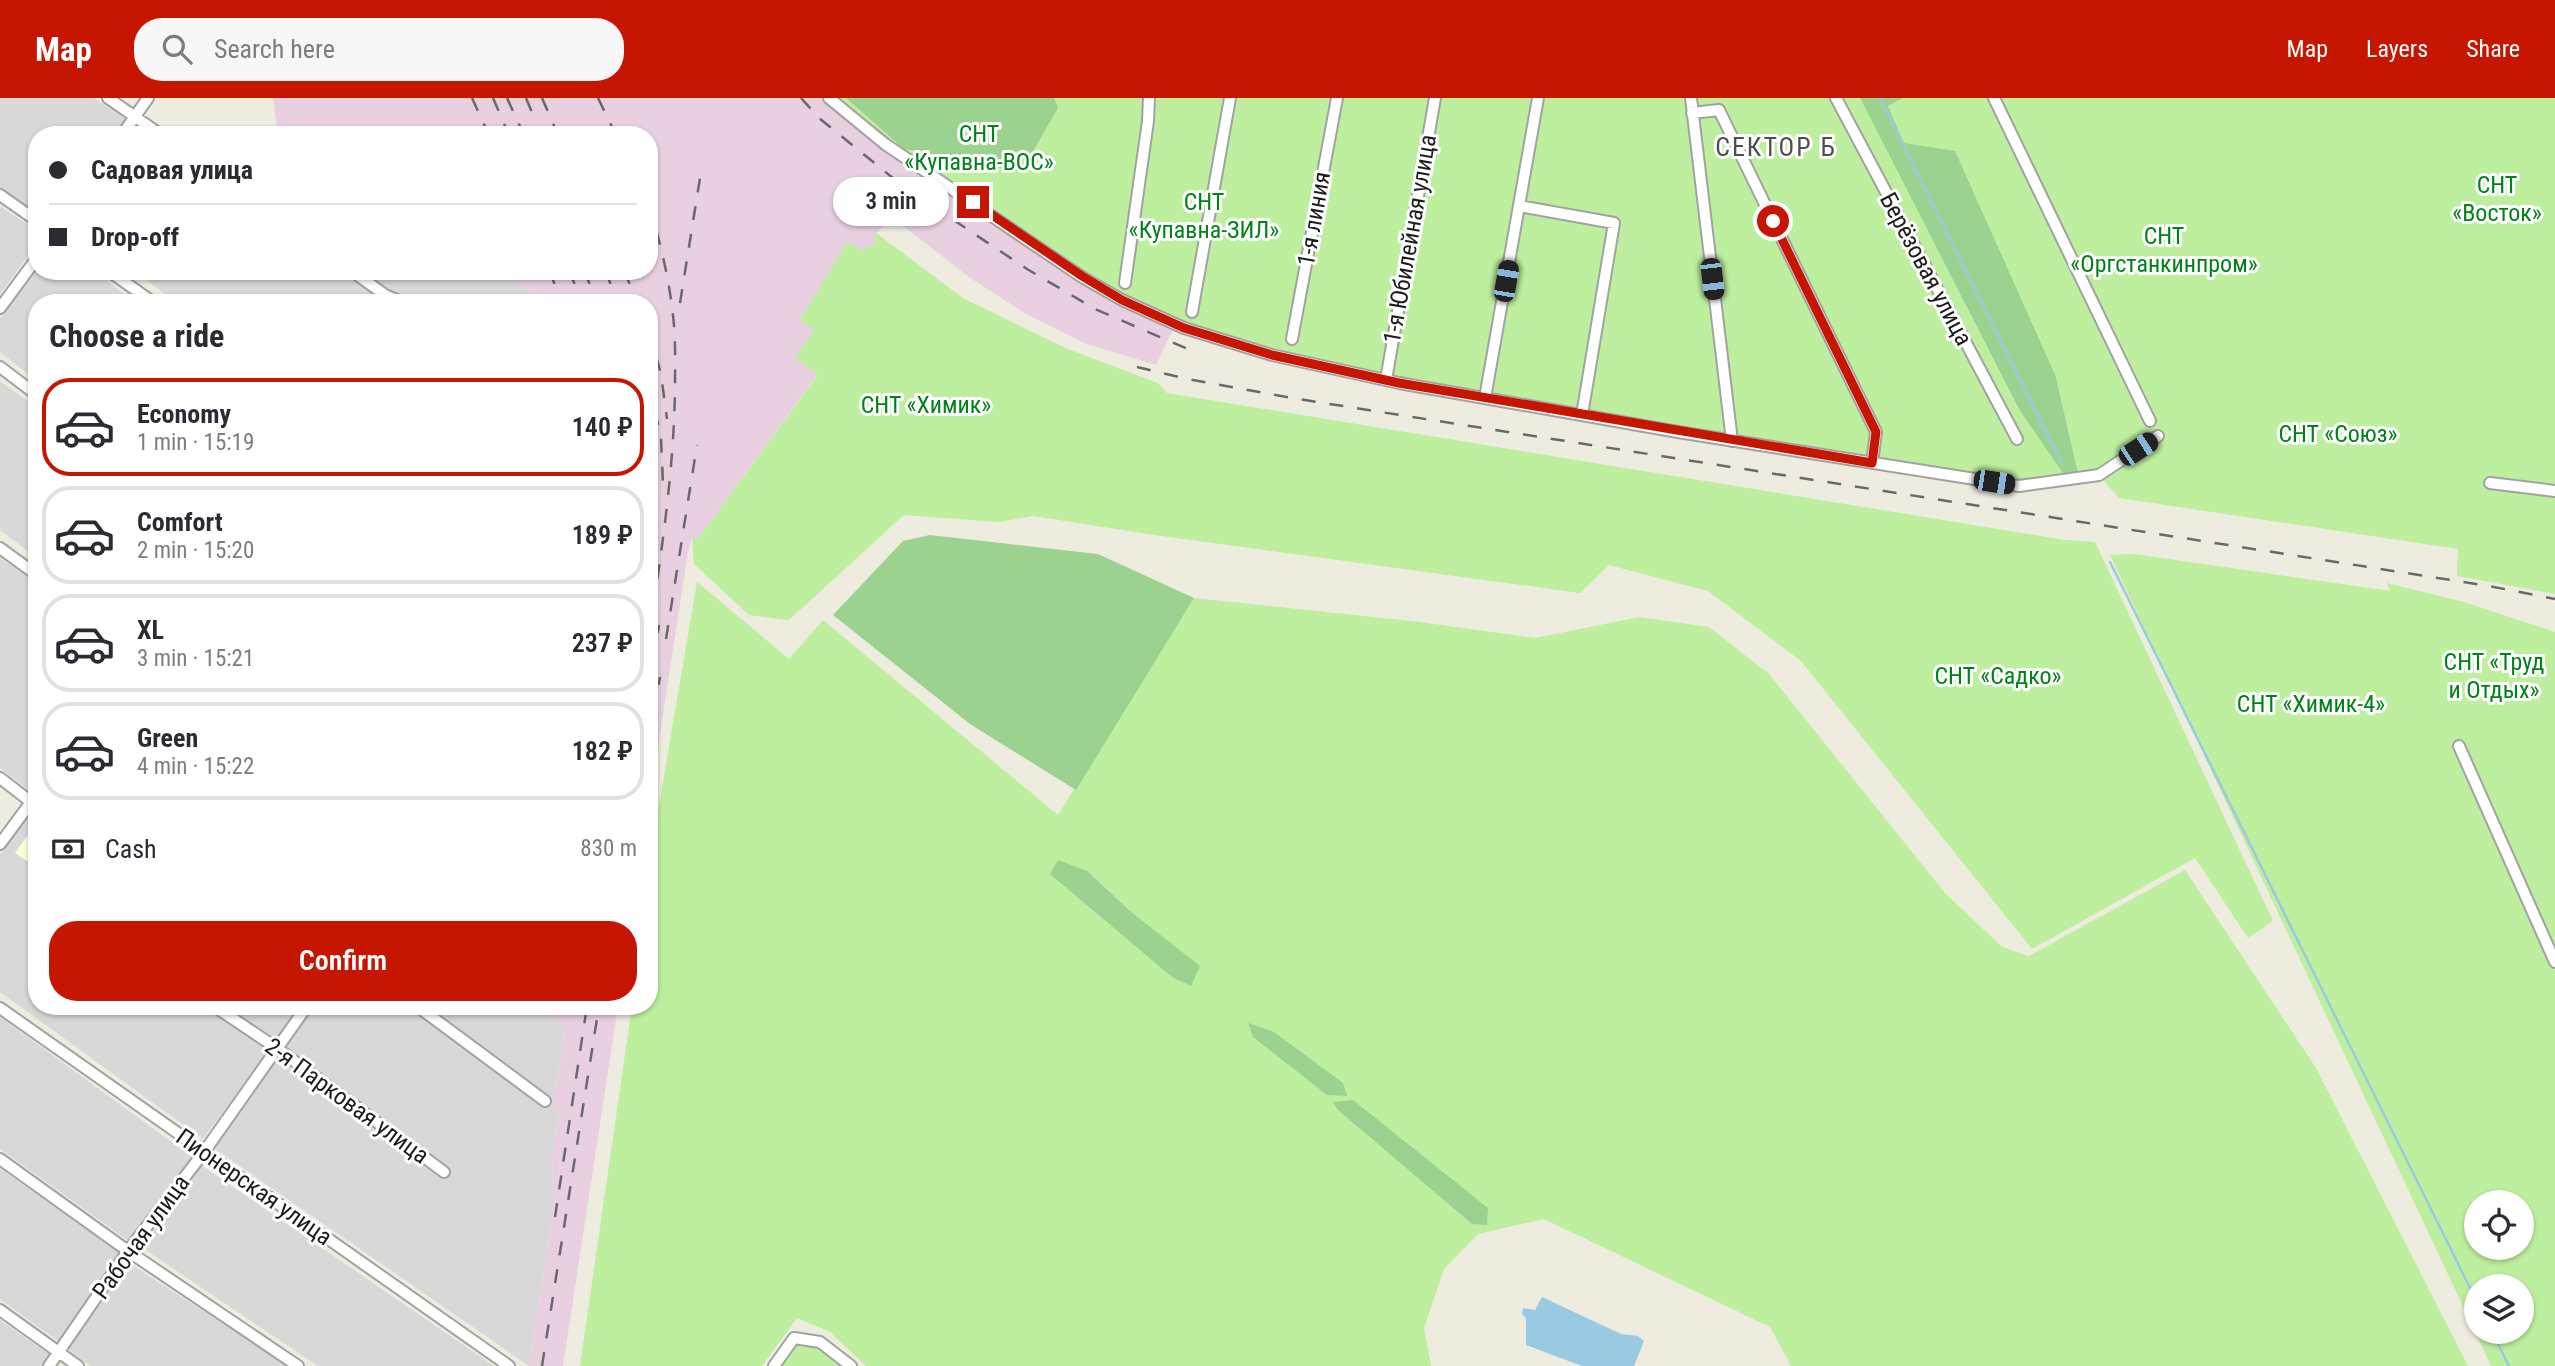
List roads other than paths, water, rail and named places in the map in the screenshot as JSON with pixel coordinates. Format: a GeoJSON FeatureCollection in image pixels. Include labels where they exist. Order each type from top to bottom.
{"type":"FeatureCollection","features":[{"type":"Feature","properties":{"kind":"street"},"geometry":{"type":"LineString","coordinates":[[108,98],[148,126]]}},
{"type":"Feature","properties":{"kind":"street"},"geometry":{"type":"LineString","coordinates":[[128,126],[148,98]]}},
{"type":"Feature","properties":{"kind":"street"},"geometry":{"type":"LineString","coordinates":[[829,98],[885,144],[1122,300],[1184,328],[1272,355],[1485,398],[1732,441],[2019,486],[2099,475],[2158,436]]}},
{"type":"Feature","properties":{"kind":"street"},"geometry":{"type":"LineString","coordinates":[[1125,283],[1149,98]]}},
{"type":"Feature","properties":{"kind":"street"},"geometry":{"type":"LineString","coordinates":[[1192,312],[1230,98]]}},
{"type":"Feature","properties":{"kind":"street","name":"1-я линия"},"geometry":{"type":"LineString","coordinates":[[1292,340],[1336,98]]}},
{"type":"Feature","properties":{"kind":"street","name":"1-я Юбилейная улица"},"geometry":{"type":"LineString","coordinates":[[1386,380],[1435,98]]}},
{"type":"Feature","properties":{"kind":"street"},"geometry":{"type":"LineString","coordinates":[[1485,398],[1538,98]]}},
{"type":"Feature","properties":{"kind":"street"},"geometry":{"type":"LineString","coordinates":[[1691,98],[1732,441]]}},
{"type":"Feature","properties":{"kind":"street","name":"Берёзовая улица"},"geometry":{"type":"LineString","coordinates":[[1836,98],[2017,439]]}},
{"type":"Feature","properties":{"kind":"street"},"geometry":{"type":"LineString","coordinates":[[1994,98],[2150,421]]}},
{"type":"Feature","properties":{"kind":"street"},"geometry":{"type":"LineString","coordinates":[[1692,113],[1719,110],[1876,432],[1872,463]]}},
{"type":"Feature","properties":{"kind":"street"},"geometry":{"type":"LineString","coordinates":[[0,195],[28,215]]}},
{"type":"Feature","properties":{"kind":"street"},"geometry":{"type":"LineString","coordinates":[[1519,206],[1614,223],[1582,415]]}},
{"type":"Feature","properties":{"kind":"street"},"geometry":{"type":"LineString","coordinates":[[0,308],[28,270]]}},
{"type":"Feature","properties":{"kind":"street"},"geometry":{"type":"LineString","coordinates":[[122,280],[141,294]]}},
{"type":"Feature","properties":{"kind":"street"},"geometry":{"type":"LineString","coordinates":[[362,280],[377,294]]}},
{"type":"Feature","properties":{"kind":"street"},"geometry":{"type":"LineString","coordinates":[[0,368],[28,389]]}},
{"type":"Feature","properties":{"kind":"street"},"geometry":{"type":"LineString","coordinates":[[2490,483],[2555,491]]}},
{"type":"Feature","properties":{"kind":"street"},"geometry":{"type":"LineString","coordinates":[[0,548],[28,568]]}},
{"type":"Feature","properties":{"kind":"street"},"geometry":{"type":"LineString","coordinates":[[2459,746],[2555,962]]}},
{"type":"Feature","properties":{"kind":"street"},"geometry":{"type":"LineString","coordinates":[[0,778],[28,794]]}},
{"type":"Feature","properties":{"kind":"street"},"geometry":{"type":"LineString","coordinates":[[0,844],[28,806]]}},
{"type":"Feature","properties":{"kind":"street","name":"Пионерская улица"},"geometry":{"type":"LineString","coordinates":[[0,1008],[509,1366]]}},
{"type":"Feature","properties":{"kind":"street","name":"2-я Парковая улица"},"geometry":{"type":"LineString","coordinates":[[227,1015],[278,1049],[444,1172]]}},
{"type":"Feature","properties":{"kind":"street","name":"Рабочая улица"},"geometry":{"type":"LineString","coordinates":[[49,1366],[128,1251],[204,1152],[301,1015]]}},
{"type":"Feature","properties":{"kind":"street"},"geometry":{"type":"LineString","coordinates":[[428,1015],[545,1101]]}},
{"type":"Feature","properties":{"kind":"street"},"geometry":{"type":"LineString","coordinates":[[0,1159],[128,1251],[298,1366]]}},
{"type":"Feature","properties":{"kind":"street"},"geometry":{"type":"LineString","coordinates":[[0,1310],[78,1366]]}},
{"type":"Feature","properties":{"kind":"street"},"geometry":{"type":"LineString","coordinates":[[774,1366],[794,1338],[820,1342],[850,1366]]}},
{"type":"Feature","properties":{"kind":"water"},"geometry":{"type":"Polygon","coordinates":[[[1542,1297],[1621,1334],[1638,1336],[1644,1341],[1634,1366],[1582,1366],[1526,1345],[1526,1318],[1522,1314],[1523,1308],[1535,1310],[1542,1297]]]}},
{"type":"Feature","properties":{"kind":"waterway"},"geometry":{"type":"LineString","coordinates":[[1880,98],[2061,462]]}},
{"type":"Feature","properties":{"kind":"waterway"},"geometry":{"type":"LineString","coordinates":[[2110,562],[2464,1276]]}},
{"type":"Feature","properties":{"kind":"waterway"},"geometry":{"type":"LineString","coordinates":[[2498,1344],[2509,1366]]}},
{"type":"Feature","properties":{"kind":"railway"},"geometry":{"type":"LineString","coordinates":[[472,98],[485,126]]}},
{"type":"Feature","properties":{"kind":"railway"},"geometry":{"type":"LineString","coordinates":[[493,98],[505,126]]}},
{"type":"Feature","properties":{"kind":"railway"},"geometry":{"type":"LineString","coordinates":[[507,98],[520,126]]}},
{"type":"Feature","properties":{"kind":"railway"},"geometry":{"type":"LineString","coordinates":[[526,98],[534,117]]}},
{"type":"Feature","properties":{"kind":"railway"},"geometry":{"type":"LineString","coordinates":[[542,98],[554,126]]}},
{"type":"Feature","properties":{"kind":"railway"},"geometry":{"type":"LineString","coordinates":[[598,98],[612,126]]}},
{"type":"Feature","properties":{"kind":"railway"},"geometry":{"type":"LineString","coordinates":[[801,98],[819,118],[904,187],[1027,269],[1095,309],[1197,353]]}},
{"type":"Feature","properties":{"kind":"railway"},"geometry":{"type":"LineString","coordinates":[[680,303],[700,178]]}},
{"type":"Feature","properties":{"kind":"railway"},"geometry":{"type":"LineString","coordinates":[[658,236],[668,282],[675,358],[674,419],[658,573]]}},
{"type":"Feature","properties":{"kind":"railway"},"geometry":{"type":"LineString","coordinates":[[553,280],[559,294]]}},
{"type":"Feature","properties":{"kind":"railway"},"geometry":{"type":"LineString","coordinates":[[573,280],[579,294]]}},
{"type":"Feature","properties":{"kind":"railway"},"geometry":{"type":"LineString","coordinates":[[588,280],[594,294]]}},
{"type":"Feature","properties":{"kind":"railway"},"geometry":{"type":"LineString","coordinates":[[609,280],[615,294]]}},
{"type":"Feature","properties":{"kind":"railway"},"geometry":{"type":"LineString","coordinates":[[628,280],[634,294]]}},
{"type":"Feature","properties":{"kind":"railway"},"geometry":{"type":"LineString","coordinates":[[658,363],[667,419]]}},
{"type":"Feature","properties":{"kind":"railway"},"geometry":{"type":"LineString","coordinates":[[1137,367],[1298,399],[2489,586],[2555,599]]}},
{"type":"Feature","properties":{"kind":"railway"},"geometry":{"type":"LineString","coordinates":[[658,424],[663,484]]}},
{"type":"Feature","properties":{"kind":"railway"},"geometry":{"type":"LineString","coordinates":[[666,639],[697,445]]}},
{"type":"Feature","properties":{"kind":"railway"},"geometry":{"type":"LineString","coordinates":[[658,631],[659,625]]}},
{"type":"Feature","properties":{"kind":"railway"},"geometry":{"type":"LineString","coordinates":[[658,688],[660,677]]}},
{"type":"Feature","properties":{"kind":"railway"},"geometry":{"type":"LineString","coordinates":[[555,1217],[586,1015]]}},
{"type":"Feature","properties":{"kind":"railway"},"geometry":{"type":"LineString","coordinates":[[542,1366],[598,1015]]}},
{"type":"Feature","properties":{"kind":"district","name":"СЕКТОР Б"},"geometry":{"type":"Point","coordinates":[1776,147]}},
{"type":"Feature","properties":{"kind":"park label","name":"СНТ «Купавна-ВОС»"},"geometry":{"type":"Point","coordinates":[979,148]}},
{"type":"Feature","properties":{"kind":"park label","name":"СНТ «Восток»"},"geometry":{"type":"Point","coordinates":[2497,199]}},
{"type":"Feature","properties":{"kind":"park label","name":"СНТ «Купавна-ЗИЛ»"},"geometry":{"type":"Point","coordinates":[1204,216]}},
{"type":"Feature","properties":{"kind":"park label","name":"СНТ «Оргстанкинпром»"},"geometry":{"type":"Point","coordinates":[2164,250]}},
{"type":"Feature","properties":{"kind":"park label","name":"СНТ «Химик»"},"geometry":{"type":"Point","coordinates":[926,405]}},
{"type":"Feature","properties":{"kind":"park label","name":"СНТ «Союз»"},"geometry":{"type":"Point","coordinates":[2338,434]}},
{"type":"Feature","properties":{"kind":"park label","name":"СНТ «Садко»"},"geometry":{"type":"Point","coordinates":[1998,676]}},
{"type":"Feature","properties":{"kind":"park label","name":"СНТ «Труд и Отдых»"},"geometry":{"type":"Point","coordinates":[2494,676]}},
{"type":"Feature","properties":{"kind":"park label","name":"СНТ «Химик-4»"},"geometry":{"type":"Point","coordinates":[2311,704]}}]}
